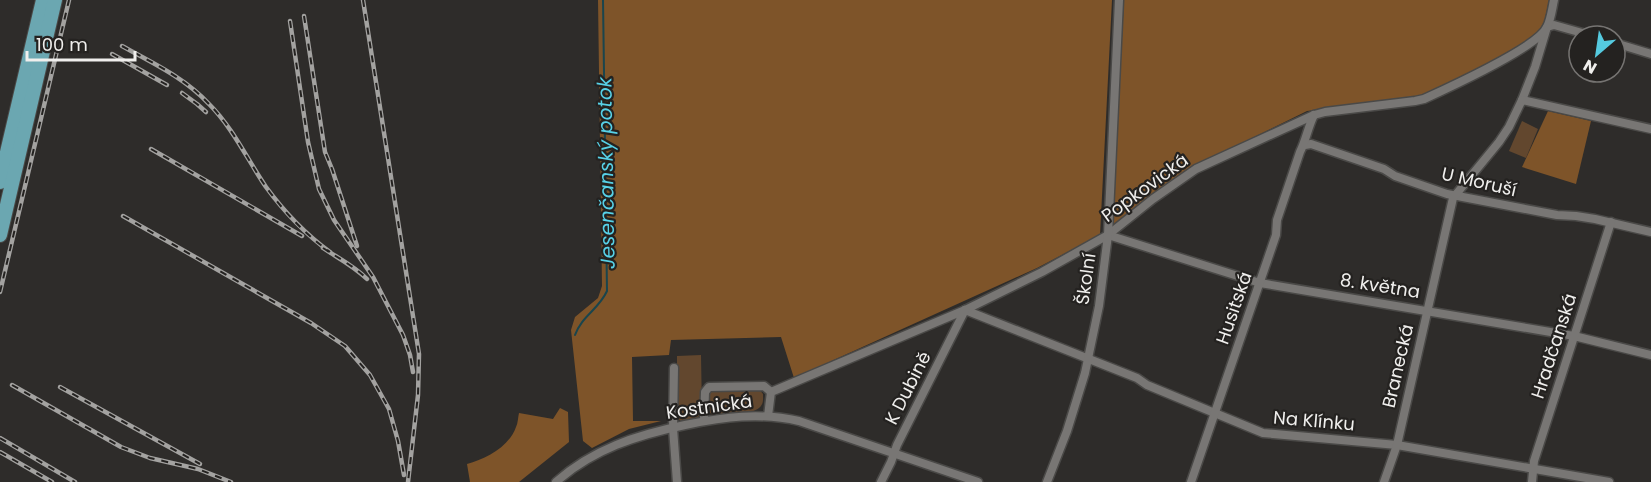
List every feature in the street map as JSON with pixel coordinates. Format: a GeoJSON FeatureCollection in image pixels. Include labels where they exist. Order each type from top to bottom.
{"type":"FeatureCollection","features":[{"type":"Feature","properties":{"kind":"main road"},"geometry":{"type":"LineString","coordinates":[[0,182],[43,0]]}},
{"type":"Feature","properties":{"kind":"main road"},"geometry":{"type":"LineString","coordinates":[[0,235],[55,0]]}},
{"type":"Feature","properties":{"kind":"street","name":"Školní"},"geometry":{"type":"LineString","coordinates":[[1047,482],[1067,431],[1089,359],[1099,306],[1108,235],[1119,0]]}},
{"type":"Feature","properties":{"kind":"street"},"geometry":{"type":"LineString","coordinates":[[1554,0],[1547,27],[1554,26],[1567,29]]}},
{"type":"Feature","properties":{"kind":"street","name":"Popkovická"},"geometry":{"type":"LineString","coordinates":[[771,392],[965,310],[1042,272],[1108,235],[1153,199],[1196,170],[1298,122],[1325,112],[1424,99],[1515,54],[1538,38],[1547,27]]}},
{"type":"Feature","properties":{"kind":"street","name":"Branecká"},"geometry":{"type":"LineString","coordinates":[[1384,482],[1397,445],[1454,195],[1499,142],[1522,100],[1547,27]]}},
{"type":"Feature","properties":{"kind":"street"},"geometry":{"type":"LineString","coordinates":[[1627,47],[1651,54]]}},
{"type":"Feature","properties":{"kind":"street"},"geometry":{"type":"LineString","coordinates":[[1522,100],[1651,129]]}},
{"type":"Feature","properties":{"kind":"street","name":"Husitská"},"geometry":{"type":"LineString","coordinates":[[1191,482],[1260,283],[1276,235],[1277,220],[1314,115]]}},
{"type":"Feature","properties":{"kind":"street"},"geometry":{"type":"LineString","coordinates":[[1298,122],[1307,134]]}},
{"type":"Feature","properties":{"kind":"street","name":"U Moruší"},"geometry":{"type":"LineString","coordinates":[[1305,145],[1311,144],[1383,169],[1395,176],[1454,195],[1557,215],[1611,222],[1651,232]]}},
{"type":"Feature","properties":{"kind":"street","name":"Hradčanská"},"geometry":{"type":"LineString","coordinates":[[1532,482],[1532,468],[1611,222]]}},
{"type":"Feature","properties":{"kind":"street","name":"8. května"},"geometry":{"type":"LineString","coordinates":[[1108,235],[1260,283],[1574,336],[1651,355]]}},
{"type":"Feature","properties":{"kind":"street","name":"Na Klínku"},"geometry":{"type":"LineString","coordinates":[[965,310],[1139,379],[1147,385],[1258,432],[1397,445],[1609,482]]}},
{"type":"Feature","properties":{"kind":"street","name":"K Dubině"},"geometry":{"type":"LineString","coordinates":[[881,482],[965,310]]}},
{"type":"Feature","properties":{"kind":"street"},"geometry":{"type":"LineString","coordinates":[[674,368],[673,428],[677,482]]}},
{"type":"Feature","properties":{"kind":"street"},"geometry":{"type":"LineString","coordinates":[[704,421],[705,392],[709,387],[764,386],[771,392],[768,416]]}},
{"type":"Feature","properties":{"kind":"street","name":"Kostnická"},"geometry":{"type":"LineString","coordinates":[[556,482],[585,459],[634,437],[704,421],[742,416],[768,416],[799,421],[978,482]]}},
{"type":"Feature","properties":{"kind":"shaded area"},"geometry":{"type":"Polygon","coordinates":[[[598,0],[1112,0],[1100,235],[1037,268],[794,378],[781,337],[671,340],[669,355],[632,357],[633,421],[661,421],[629,429],[592,448],[583,441],[571,330],[575,317],[598,298],[602,286],[598,0]]]}},
{"type":"Feature","properties":{"kind":"shaded area"},"geometry":{"type":"Polygon","coordinates":[[[1124,0],[1549,0],[1544,23],[1535,37],[1516,50],[1425,97],[1307,111],[1193,167],[1112,227],[1124,0]]]}},
{"type":"Feature","properties":{"kind":"shaded area"},"geometry":{"type":"Polygon","coordinates":[[[1548,111],[1591,121],[1576,184],[1522,167],[1548,111]]]}},
{"type":"Feature","properties":{"kind":"shaded area"},"geometry":{"type":"Polygon","coordinates":[[[1522,121],[1538,129],[1526,158],[1509,151],[1522,121]]]}},
{"type":"Feature","properties":{"kind":"shaded area"},"geometry":{"type":"Polygon","coordinates":[[[701,355],[702,411],[697,418],[682,422],[677,418],[677,356],[701,355]]]}},
{"type":"Feature","properties":{"kind":"shaded area"},"geometry":{"type":"Polygon","coordinates":[[[710,389],[759,389],[763,394],[762,403],[759,408],[751,412],[714,416],[708,411],[710,389]]]}},
{"type":"Feature","properties":{"kind":"shaded area"},"geometry":{"type":"Polygon","coordinates":[[[560,408],[568,412],[569,442],[519,482],[470,482],[467,464],[482,459],[508,441],[517,425],[519,413],[553,419],[560,408]]]}},
{"type":"Feature","properties":{"kind":"waterway","name":"Jesenčanský potok"},"geometry":{"type":"LineString","coordinates":[[575,335],[581,323],[607,291],[603,0]]}},
{"type":"Feature","properties":{"kind":"railway"},"geometry":{"type":"LineString","coordinates":[[0,292],[69,0]]}},
{"type":"Feature","properties":{"kind":"railway"},"geometry":{"type":"LineString","coordinates":[[363,0],[419,354],[418,395],[408,482]]}},
{"type":"Feature","properties":{"kind":"railway"},"geometry":{"type":"LineString","coordinates":[[304,16],[325,152],[357,246]]}},
{"type":"Feature","properties":{"kind":"railway"},"geometry":{"type":"LineString","coordinates":[[290,21],[308,142],[319,189],[334,220],[373,277],[403,335],[413,372]]}},
{"type":"Feature","properties":{"kind":"railway"},"geometry":{"type":"LineString","coordinates":[[122,46],[157,65],[200,95],[218,113],[280,205],[303,230],[330,252]]}},
{"type":"Feature","properties":{"kind":"railway"},"geometry":{"type":"LineString","coordinates":[[112,54],[167,85]]}},
{"type":"Feature","properties":{"kind":"railway"},"geometry":{"type":"LineString","coordinates":[[182,93],[206,112]]}},
{"type":"Feature","properties":{"kind":"railway"},"geometry":{"type":"LineString","coordinates":[[151,149],[302,236]]}},
{"type":"Feature","properties":{"kind":"railway"},"geometry":{"type":"LineString","coordinates":[[123,216],[311,323],[345,346],[370,375],[389,409],[404,475]]}},
{"type":"Feature","properties":{"kind":"railway"},"geometry":{"type":"LineString","coordinates":[[323,248],[367,279]]}},
{"type":"Feature","properties":{"kind":"railway"},"geometry":{"type":"LineString","coordinates":[[12,385],[121,447],[150,458],[198,469],[231,482]]}},
{"type":"Feature","properties":{"kind":"railway"},"geometry":{"type":"LineString","coordinates":[[60,387],[200,464]]}},
{"type":"Feature","properties":{"kind":"railway"},"geometry":{"type":"LineString","coordinates":[[0,438],[75,482]]}},
{"type":"Feature","properties":{"kind":"railway"},"geometry":{"type":"LineString","coordinates":[[0,452],[52,482]]}}]}
